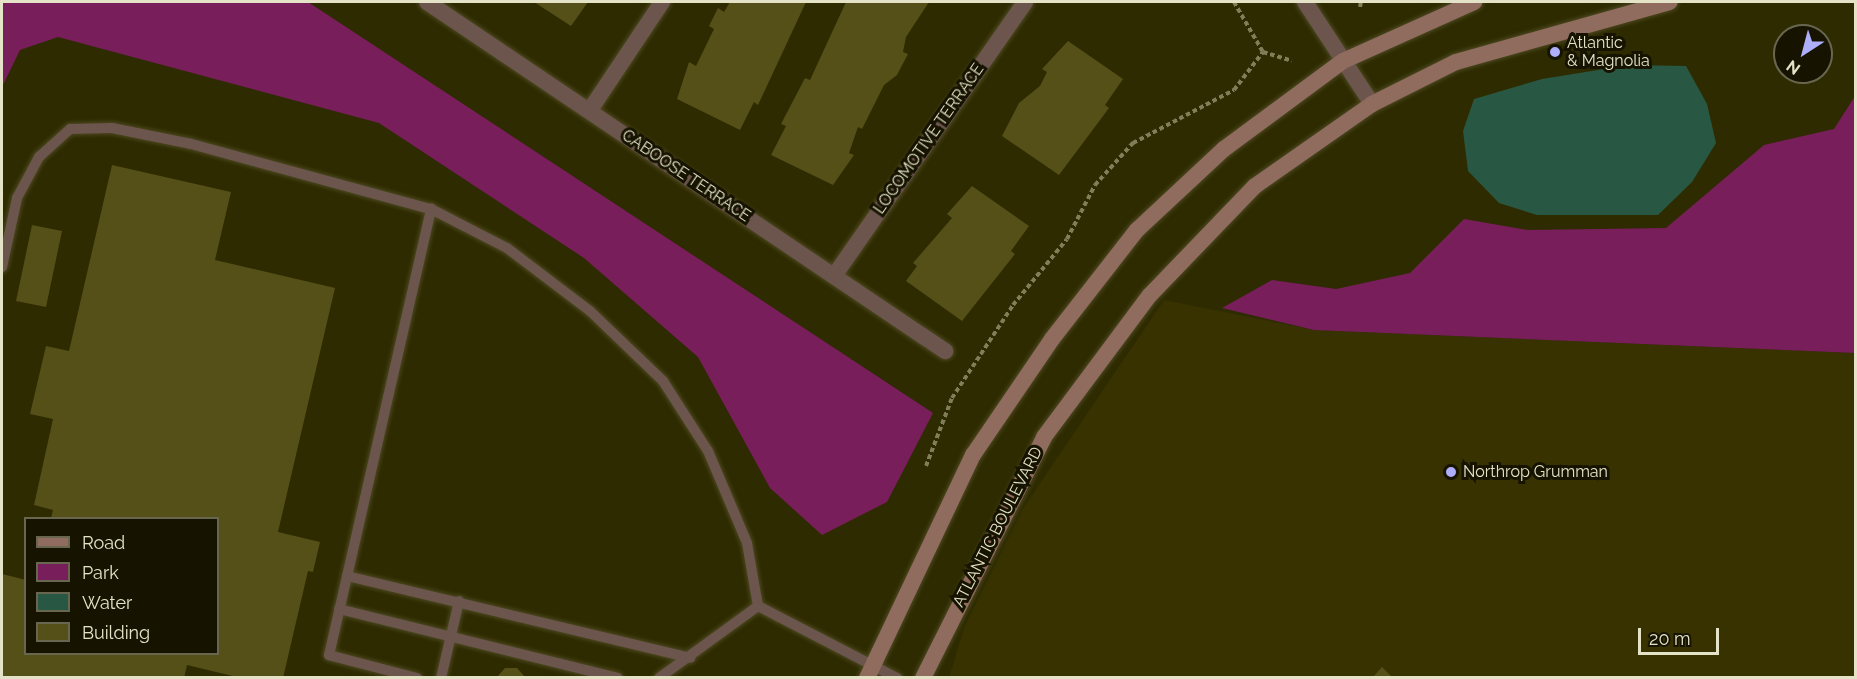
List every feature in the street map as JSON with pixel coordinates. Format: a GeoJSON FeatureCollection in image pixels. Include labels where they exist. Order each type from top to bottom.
{"type":"FeatureCollection","features":[{"type":"Feature","properties":{"kind":"main road"},"geometry":{"type":"LineString","coordinates":[[870,672],[973,454],[1052,339],[1137,230],[1224,149],[1343,61],[1474,2]]}},
{"type":"Feature","properties":{"kind":"main road","name":"ATLANTIC BOULEVARD"},"geometry":{"type":"LineString","coordinates":[[923,678],[1007,501],[1099,357],[1178,264],[1256,186],[1372,104],[1500,47],[1670,2]]}},
{"type":"Feature","properties":{"kind":"street","name":"CABOOSE TERRACE"},"geometry":{"type":"LineString","coordinates":[[427,2],[945,351]]}},
{"type":"Feature","properties":{"kind":"street"},"geometry":{"type":"LineString","coordinates":[[590,111],[662,2]]}},
{"type":"Feature","properties":{"kind":"street","name":"LOCOMOTIVE TERRACE"},"geometry":{"type":"LineString","coordinates":[[834,276],[1025,2]]}},
{"type":"Feature","properties":{"kind":"street"},"geometry":{"type":"LineString","coordinates":[[1305,2],[1372,104]]}},
{"type":"Feature","properties":{"kind":"lane"},"geometry":{"type":"LineString","coordinates":[[2,267],[17,198],[39,157],[70,129],[112,128],[191,144],[431,209],[507,248],[590,311],[663,381],[708,451],[734,512],[747,543],[758,606],[870,672],[897,678]]}},
{"type":"Feature","properties":{"kind":"lane"},"geometry":{"type":"LineString","coordinates":[[417,678],[329,655],[431,209]]}},
{"type":"Feature","properties":{"kind":"lane"},"geometry":{"type":"LineString","coordinates":[[347,576],[690,658]]}},
{"type":"Feature","properties":{"kind":"lane"},"geometry":{"type":"LineString","coordinates":[[441,678],[459,601]]}},
{"type":"Feature","properties":{"kind":"lane"},"geometry":{"type":"LineString","coordinates":[[659,678],[690,658],[758,606]]}},
{"type":"Feature","properties":{"kind":"lane"},"geometry":{"type":"LineString","coordinates":[[339,609],[618,678]]}},
{"type":"Feature","properties":{"kind":"path"},"geometry":{"type":"LineString","coordinates":[[1234,2],[1263,52],[1292,61]]}},
{"type":"Feature","properties":{"kind":"path"},"geometry":{"type":"LineString","coordinates":[[1360,7],[1361,2]]}},
{"type":"Feature","properties":{"kind":"path"},"geometry":{"type":"LineString","coordinates":[[926,466],[952,398],[1013,305],[1067,239],[1095,185],[1133,143],[1234,90],[1263,52]]}},
{"type":"Feature","properties":{"kind":"shaded area","name":"Northrop Grumman"},"geometry":{"type":"Polygon","coordinates":[[[1164,300],[1314,330],[1855,353],[1855,677],[949,678],[964,628],[1022,510],[1164,300]]]}},
{"type":"Feature","properties":{"kind":"green space"},"geometry":{"type":"Polygon","coordinates":[[[2,2],[308,2],[933,413],[887,502],[822,535],[770,488],[698,357],[584,258],[379,123],[58,37],[20,50],[2,87],[2,2]]]}},
{"type":"Feature","properties":{"kind":"green space"},"geometry":{"type":"Polygon","coordinates":[[[1855,96],[1855,353],[1314,330],[1222,308],[1272,280],[1336,289],[1410,273],[1464,219],[1528,230],[1666,228],[1764,145],[1834,129],[1855,96]]]}},
{"type":"Feature","properties":{"kind":"water"},"geometry":{"type":"Polygon","coordinates":[[[1629,65],[1686,66],[1707,104],[1716,143],[1692,182],[1658,215],[1537,215],[1499,203],[1468,171],[1463,131],[1474,99],[1542,79],[1629,65]]]}},
{"type":"Feature","properties":{"kind":"building"},"geometry":{"type":"Polygon","coordinates":[[[534,2],[588,2],[571,26],[534,2]]]}},
{"type":"Feature","properties":{"kind":"building"},"geometry":{"type":"Polygon","coordinates":[[[730,2],[806,2],[758,105],[754,102],[740,130],[677,99],[689,62],[696,66],[714,29],[709,26],[718,8],[724,12],[730,2]]]}},
{"type":"Feature","properties":{"kind":"building"},"geometry":{"type":"Polygon","coordinates":[[[846,2],[929,2],[906,37],[903,52],[908,54],[897,75],[884,85],[862,129],[858,127],[849,153],[854,155],[833,185],[771,155],[786,126],[781,124],[805,78],[810,80],[846,2]]]}},
{"type":"Feature","properties":{"kind":"building"},"geometry":{"type":"Polygon","coordinates":[[[1068,41],[1123,79],[1105,105],[1109,108],[1059,175],[1002,136],[1019,103],[1040,86],[1047,72],[1042,69],[1068,41]]]}},
{"type":"Feature","properties":{"kind":"building"},"geometry":{"type":"Polygon","coordinates":[[[112,165],[231,192],[215,260],[335,288],[278,532],[320,542],[313,572],[308,571],[283,678],[241,678],[187,665],[184,678],[2,678],[2,574],[24,580],[24,655],[219,655],[219,517],[51,517],[53,510],[34,505],[53,419],[30,414],[46,346],[69,351],[112,165]]]}},
{"type":"Feature","properties":{"kind":"building"},"geometry":{"type":"Polygon","coordinates":[[[972,186],[1029,226],[1011,251],[1015,254],[962,321],[906,281],[917,266],[913,263],[952,218],[947,214],[972,186]]]}},
{"type":"Feature","properties":{"kind":"building"},"geometry":{"type":"Polygon","coordinates":[[[32,225],[62,231],[46,307],[16,301],[32,225]]]}},
{"type":"Feature","properties":{"kind":"building"},"geometry":{"type":"Polygon","coordinates":[[[1382,667],[1393,678],[1372,678],[1382,667]]]}},
{"type":"Feature","properties":{"kind":"building"},"geometry":{"type":"Polygon","coordinates":[[[505,668],[517,668],[526,678],[496,678],[505,668]]]}},
{"type":"Feature","properties":{"kind":"place","name":"Atlantic & Magnolia"},"geometry":{"type":"Point","coordinates":[1555,52]}},
{"type":"Feature","properties":{"kind":"place","name":"Northrop Grumman"},"geometry":{"type":"Point","coordinates":[1451,472]}}]}
